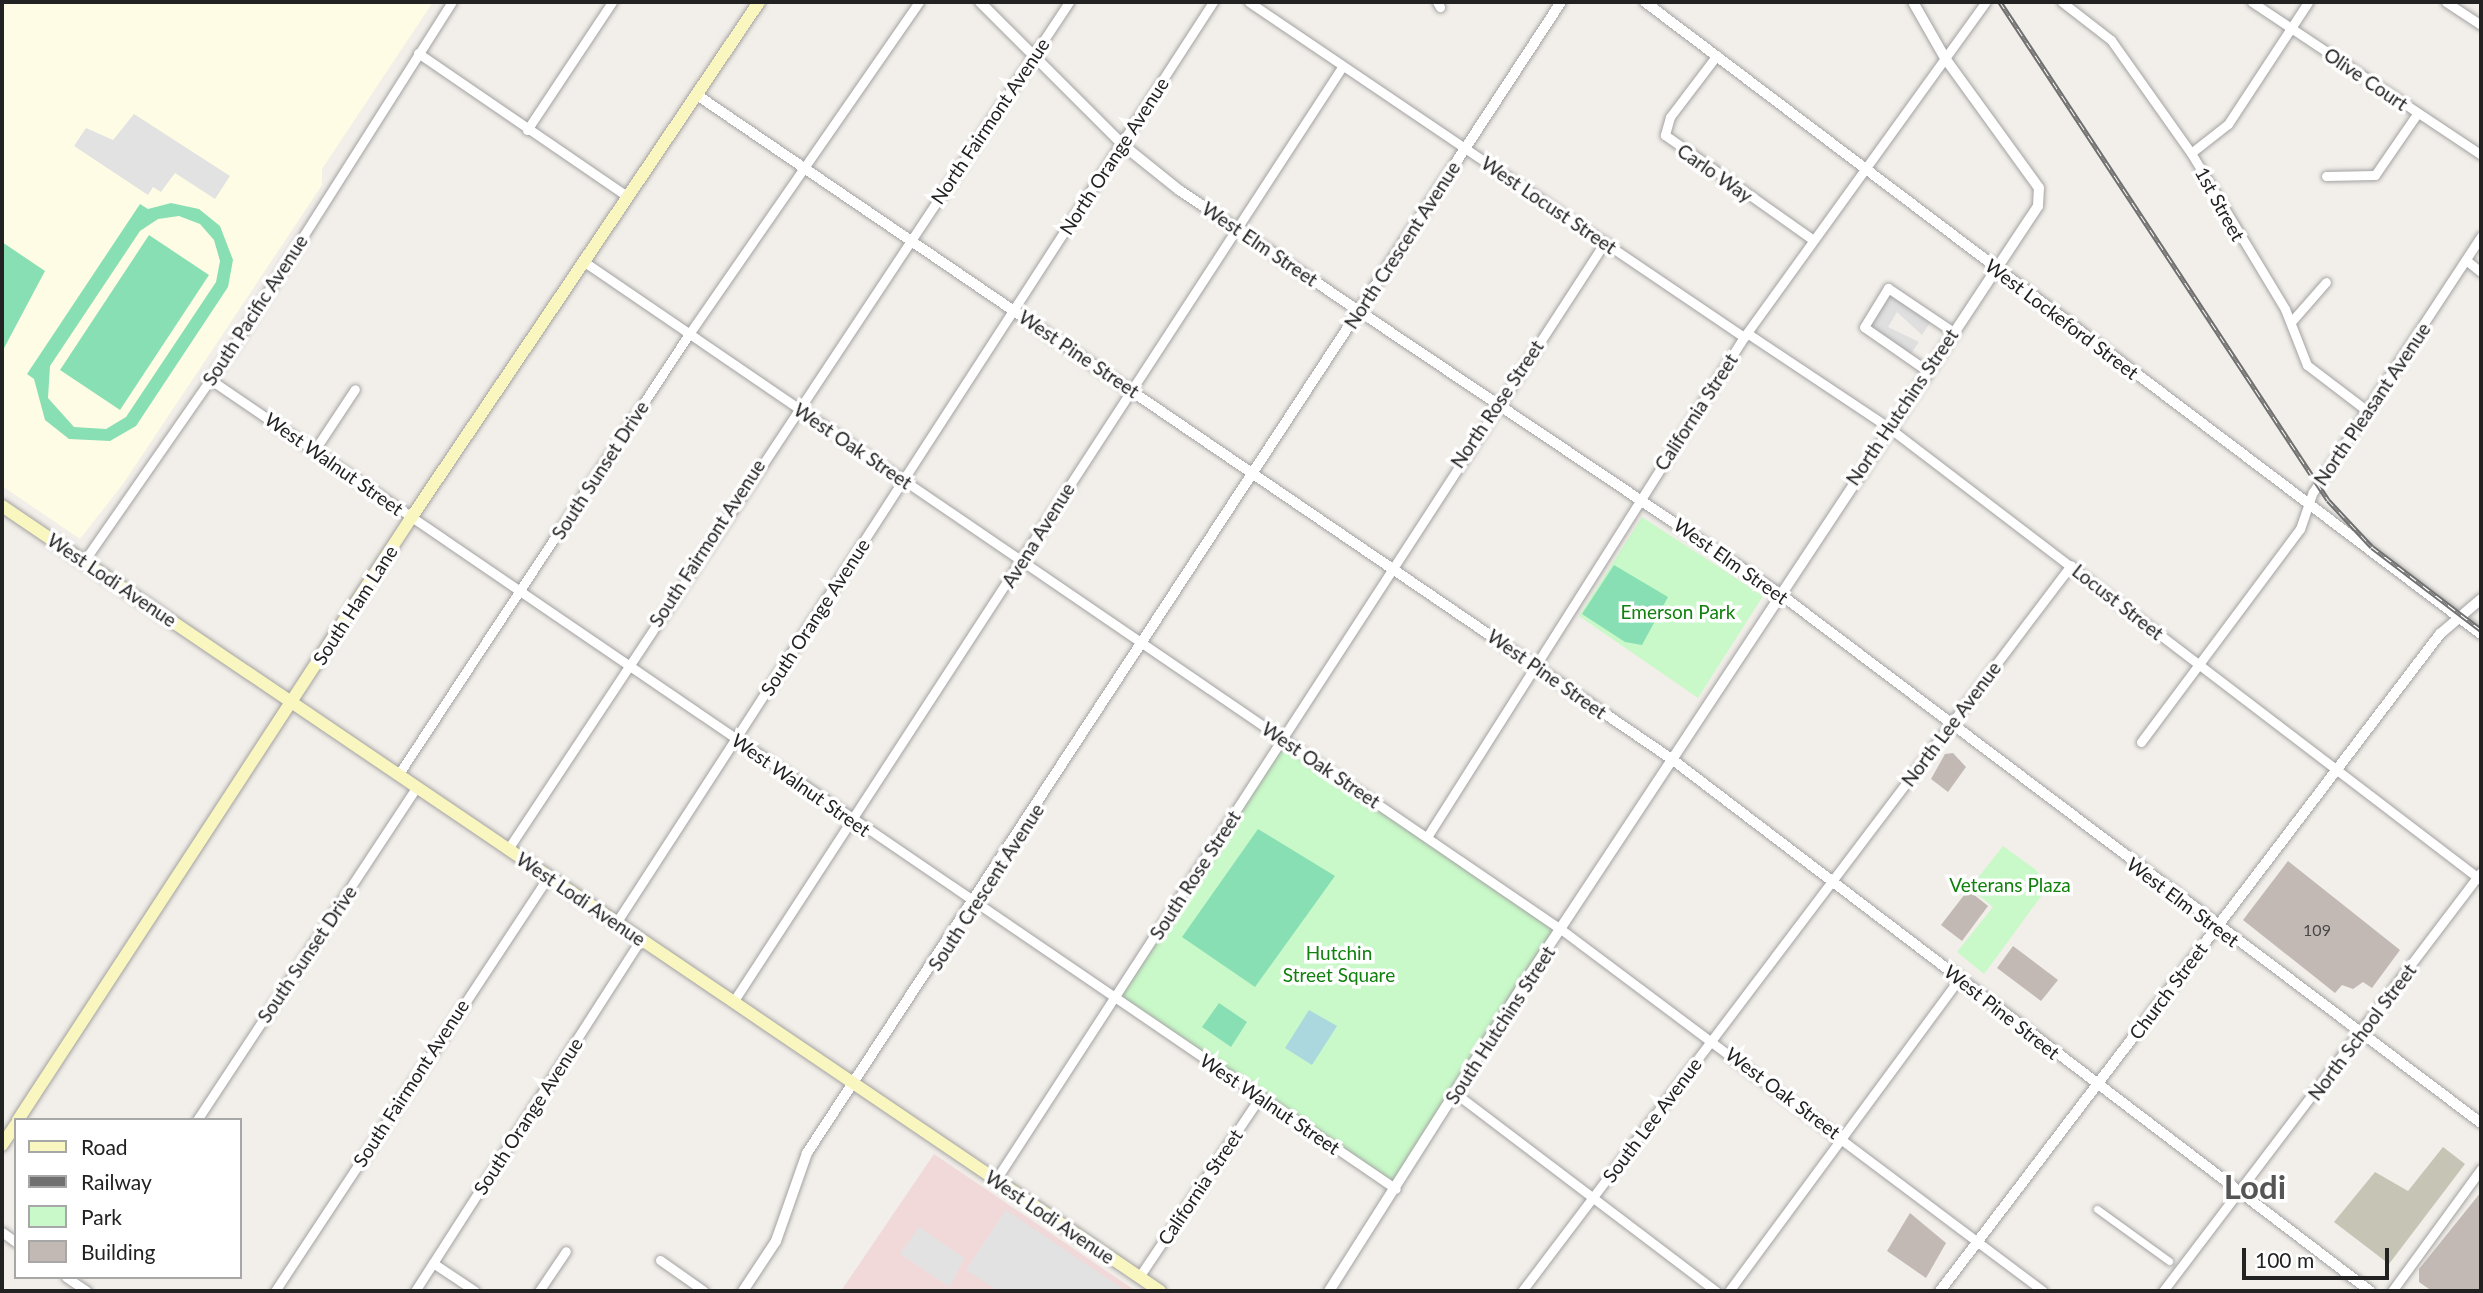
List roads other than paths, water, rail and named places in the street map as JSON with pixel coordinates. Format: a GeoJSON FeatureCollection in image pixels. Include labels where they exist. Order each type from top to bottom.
{"type":"FeatureCollection","features":[{"type":"Feature","properties":{"kind":"main road","name":"South Ham Lane"},"geometry":{"type":"LineString","coordinates":[[20,1118],[411,518],[759,2]]}},
{"type":"Feature","properties":{"kind":"main road","name":"West Lodi Avenue"},"geometry":{"type":"LineString","coordinates":[[2,506],[1160,1291]]}},
{"type":"Feature","properties":{"kind":"main road","name":"South Ham Lane"},"geometry":{"type":"LineString","coordinates":[[2,1145],[14,1127]]}},
{"type":"Feature","properties":{"kind":"street","name":"South Pacific Avenue"},"geometry":{"type":"LineString","coordinates":[[84,561],[208,378],[452,2]]}},
{"type":"Feature","properties":{"kind":"street"},"geometry":{"type":"LineString","coordinates":[[527,130],[612,2]]}},
{"type":"Feature","properties":{"kind":"street","name":"South Sunset Drive"},"geometry":{"type":"LineString","coordinates":[[398,775],[689,334],[919,2]]}},
{"type":"Feature","properties":{"kind":"street","name":"West Elm Street"},"geometry":{"type":"LineString","coordinates":[[980,2],[1123,145],[1238,230],[1499,402],[1780,594],[2358,1035],[2481,1124]]}},
{"type":"Feature","properties":{"kind":"street","name":"North Fairmont Avenue"},"geometry":{"type":"LineString","coordinates":[[910,240],[1069,2]]}},
{"type":"Feature","properties":{"kind":"street","name":"North Orange Avenue"},"geometry":{"type":"LineString","coordinates":[[1013,310],[1123,145],[1213,2]]}},
{"type":"Feature","properties":{"kind":"street","name":"West Locust Street"},"geometry":{"type":"LineString","coordinates":[[1250,2],[1342,67],[1746,335]]}},
{"type":"Feature","properties":{"kind":"street","name":"North Crescent Avenue"},"geometry":{"type":"LineString","coordinates":[[1241,488],[1561,2]]}},
{"type":"Feature","properties":{"kind":"street","name":"West Lockeford Street"},"geometry":{"type":"LineString","coordinates":[[1645,2],[2481,634]]}},
{"type":"Feature","properties":{"kind":"street","name":"North Hutchins Street"},"geometry":{"type":"LineString","coordinates":[[1673,760],[1888,427],[2038,206],[2039,188],[1945,58],[1913,2]]}},
{"type":"Feature","properties":{"kind":"street","name":"California Street"},"geometry":{"type":"LineString","coordinates":[[1427,837],[1746,335],[1812,239],[1867,171],[1986,2]]}},
{"type":"Feature","properties":{"kind":"street","name":"1st Street"},"geometry":{"type":"LineString","coordinates":[[2062,2],[2111,40],[2191,153],[2291,322],[2300,354],[2316,376],[2367,410]]}},
{"type":"Feature","properties":{"kind":"street","name":"Olive Court"},"geometry":{"type":"LineString","coordinates":[[2252,2],[2481,155]]}},
{"type":"Feature","properties":{"kind":"street"},"geometry":{"type":"LineString","coordinates":[[2191,153],[2228,124],[2308,2]]}},
{"type":"Feature","properties":{"kind":"street"},"geometry":{"type":"LineString","coordinates":[[2446,2],[2481,25]]}},
{"type":"Feature","properties":{"kind":"street"},"geometry":{"type":"LineString","coordinates":[[418,53],[627,196]]}},
{"type":"Feature","properties":{"kind":"street","name":"Carlo Way"},"geometry":{"type":"LineString","coordinates":[[1717,55],[1670,117],[1665,135],[1812,239]]}},
{"type":"Feature","properties":{"kind":"street","name":"Avena Avenue"},"geometry":{"type":"LineString","coordinates":[[733,1002],[1342,67]]}},
{"type":"Feature","properties":{"kind":"street","name":"West Pine Street"},"geometry":{"type":"LineString","coordinates":[[696,95],[1673,760],[2370,1291]]}},
{"type":"Feature","properties":{"kind":"street"},"geometry":{"type":"LineString","coordinates":[[2326,176],[2375,175],[2417,114]]}},
{"type":"Feature","properties":{"kind":"street","name":"North Pleasant Avenue"},"geometry":{"type":"LineString","coordinates":[[2141,742],[2300,529],[2309,503],[2481,236]]}},
{"type":"Feature","properties":{"kind":"street","name":"South Fairmont Avenue"},"geometry":{"type":"LineString","coordinates":[[508,849],[796,407],[910,240]]}},
{"type":"Feature","properties":{"kind":"street","name":"North Rose Street"},"geometry":{"type":"LineString","coordinates":[[1392,568],[1605,242]]}},
{"type":"Feature","properties":{"kind":"street"},"geometry":{"type":"LineString","coordinates":[[2466,260],[2481,272]]}},
{"type":"Feature","properties":{"kind":"street","name":"West Oak Street"},"geometry":{"type":"LineString","coordinates":[[583,261],[1562,930],[1844,1138],[2043,1291]]}},
{"type":"Feature","properties":{"kind":"street"},"geometry":{"type":"LineString","coordinates":[[2291,322],[2326,282]]}},
{"type":"Feature","properties":{"kind":"street"},"geometry":{"type":"LineString","coordinates":[[1926,370],[1864,327],[1888,288],[1952,331]]}},
{"type":"Feature","properties":{"kind":"street","name":"South Orange Avenue"},"geometry":{"type":"LineString","coordinates":[[616,923],[1013,310]]}},
{"type":"Feature","properties":{"kind":"street","name":"Locust Street"},"geometry":{"type":"LineString","coordinates":[[1746,335],[1888,427],[2336,770],[2480,876]]}},
{"type":"Feature","properties":{"kind":"street","name":"West Walnut Street"},"geometry":{"type":"LineString","coordinates":[[208,378],[736,739],[973,905],[1396,1189]]}},
{"type":"Feature","properties":{"kind":"street"},"geometry":{"type":"LineString","coordinates":[[314,451],[355,389]]}},
{"type":"Feature","properties":{"kind":"street","name":"South Crescent Avenue"},"geometry":{"type":"LineString","coordinates":[[743,1291],[776,1241],[807,1153],[973,905],[1241,488]]}},
{"type":"Feature","properties":{"kind":"street","name":"North Lee Avenue"},"geometry":{"type":"LineString","coordinates":[[1831,882],[2071,565]]}},
{"type":"Feature","properties":{"kind":"street","name":"South Rose Street"},"geometry":{"type":"LineString","coordinates":[[995,1181],[1116,999],[1392,568]]}},
{"type":"Feature","properties":{"kind":"street","name":"Church Street"},"geometry":{"type":"LineString","coordinates":[[1940,1291],[2440,634],[2481,599]]}},
{"type":"Feature","properties":{"kind":"street","name":"South Hutchins Street"},"geometry":{"type":"LineString","coordinates":[[1329,1291],[1673,760]]}},
{"type":"Feature","properties":{"kind":"street","name":"South Sunset Drive"},"geometry":{"type":"LineString","coordinates":[[198,1118],[416,788]]}},
{"type":"Feature","properties":{"kind":"street","name":"North School Street"},"geometry":{"type":"LineString","coordinates":[[2163,1291],[2480,876]]}},
{"type":"Feature","properties":{"kind":"street","name":"South Fairmont Avenue"},"geometry":{"type":"LineString","coordinates":[[275,1291],[548,877]]}},
{"type":"Feature","properties":{"kind":"street","name":"South Lee Avenue"},"geometry":{"type":"LineString","coordinates":[[1522,1291],[1831,882]]}},
{"type":"Feature","properties":{"kind":"street","name":"South Orange Avenue"},"geometry":{"type":"LineString","coordinates":[[415,1291],[640,940]]}},
{"type":"Feature","properties":{"kind":"street"},"geometry":{"type":"LineString","coordinates":[[1729,1291],[1959,979]]}},
{"type":"Feature","properties":{"kind":"street"},"geometry":{"type":"LineString","coordinates":[[1455,1093],[1716,1291]]}},
{"type":"Feature","properties":{"kind":"street","name":"California Street"},"geometry":{"type":"LineString","coordinates":[[1139,1277],[1260,1097]]}},
{"type":"Feature","properties":{"kind":"street"},"geometry":{"type":"LineString","coordinates":[[2392,1291],[2481,1170]]}},
{"type":"Feature","properties":{"kind":"street"},"geometry":{"type":"LineString","coordinates":[[2097,1209],[2169,1261]]}},
{"type":"Feature","properties":{"kind":"street"},"geometry":{"type":"LineString","coordinates":[[539,1291],[566,1251]]}},
{"type":"Feature","properties":{"kind":"street"},"geometry":{"type":"LineString","coordinates":[[660,1260],[704,1291]]}},
{"type":"Feature","properties":{"kind":"street"},"geometry":{"type":"LineString","coordinates":[[433,1263],[475,1291]]}},
{"type":"Feature","properties":{"kind":"street"},"geometry":{"type":"LineString","coordinates":[[69,1279],[86,1291]]}},
{"type":"Feature","properties":{"kind":"water"},"geometry":{"type":"Polygon","coordinates":[[[1309,1010],[1337,1026],[1312,1065],[1285,1048],[1309,1010]]]}},
{"type":"Feature","properties":{"kind":"railway"},"geometry":{"type":"LineString","coordinates":[[2000,2],[2328,500],[2372,547],[2481,630]]}},
{"type":"Feature","properties":{"kind":"district","name":"Lodi"},"geometry":{"type":"Point","coordinates":[2255,1187]}},
{"type":"Feature","properties":{"kind":"park label","name":"Emerson Park"},"geometry":{"type":"Point","coordinates":[1678,612]}},
{"type":"Feature","properties":{"kind":"park label","name":"Veterans Plaza"},"geometry":{"type":"Point","coordinates":[2010,885]}},
{"type":"Feature","properties":{"kind":"park label","name":"Hutchin Street Square"},"geometry":{"type":"Point","coordinates":[1339,964]}}]}
